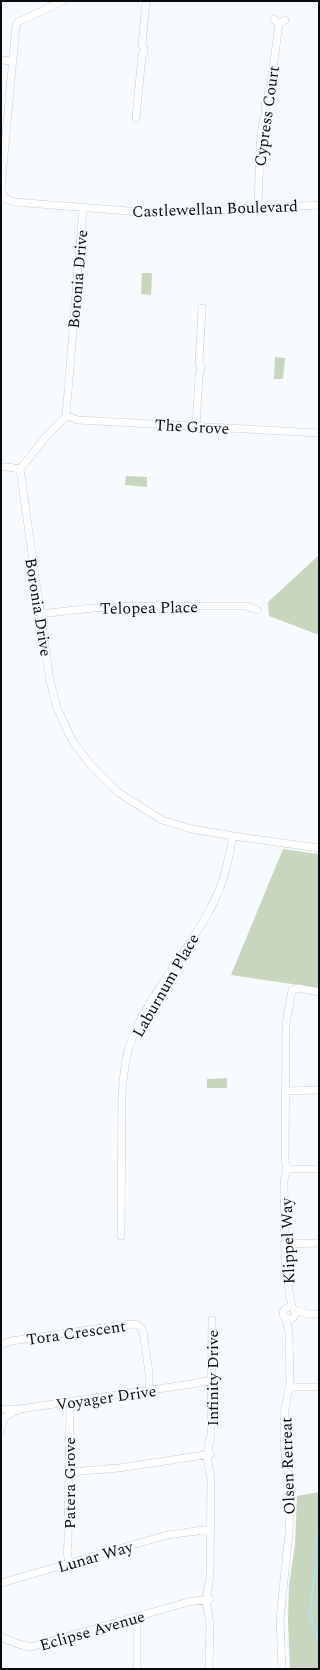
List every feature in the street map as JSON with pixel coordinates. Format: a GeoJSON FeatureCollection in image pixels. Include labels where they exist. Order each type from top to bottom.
{"type":"FeatureCollection","features":[{"type":"Feature","properties":{"kind":"street","name":"Castlewellan Boulevard"},"geometry":{"type":"LineString","coordinates":[[63,1],[18,22],[15,29],[1,188],[4,198],[10,201],[154,213],[319,205]]}},
{"type":"Feature","properties":{"kind":"street"},"geometry":{"type":"LineString","coordinates":[[136,118],[142,55],[144,52],[144,47],[142,45],[146,1]]}},
{"type":"Feature","properties":{"kind":"street","name":"Cypress Court"},"geometry":{"type":"LineString","coordinates":[[258,208],[260,146],[263,121],[266,114],[265,103],[271,83],[279,21]]}},
{"type":"Feature","properties":{"kind":"street"},"geometry":{"type":"LineString","coordinates":[[1,60],[12,61]]}},
{"type":"Feature","properties":{"kind":"street","name":"Boronia Drive"},"geometry":{"type":"LineString","coordinates":[[66,416],[83,208]]}},
{"type":"Feature","properties":{"kind":"street"},"geometry":{"type":"LineString","coordinates":[[196,426],[199,375],[201,369],[199,362],[202,308]]}},
{"type":"Feature","properties":{"kind":"street"},"geometry":{"type":"LineString","coordinates":[[1,467],[8,466],[20,469],[66,416]]}},
{"type":"Feature","properties":{"kind":"street","name":"The Grove"},"geometry":{"type":"LineString","coordinates":[[66,416],[78,420],[319,433]]}},
{"type":"Feature","properties":{"kind":"street","name":"Boronia Drive"},"geometry":{"type":"LineString","coordinates":[[20,469],[50,681],[57,708],[72,740],[88,762],[119,794],[162,820],[192,829],[319,848]]}},
{"type":"Feature","properties":{"kind":"street","name":"Telopea Place"},"geometry":{"type":"LineString","coordinates":[[40,614],[93,608],[134,606],[246,606],[257,610]]}},
{"type":"Feature","properties":{"kind":"street","name":"Laburnum Place"},"geometry":{"type":"LineString","coordinates":[[121,1236],[122,1097],[123,1077],[129,1047],[141,1018],[216,898],[228,866],[234,836]]}},
{"type":"Feature","properties":{"kind":"street"},"geometry":{"type":"LineString","coordinates":[[319,992],[305,990],[294,993],[289,1004],[286,1024],[286,1155],[289,1169],[319,1169]]}},
{"type":"Feature","properties":{"kind":"street"},"geometry":{"type":"LineString","coordinates":[[286,1089],[319,1090]]}},
{"type":"Feature","properties":{"kind":"street","name":"Klippel Way"},"geometry":{"type":"LineString","coordinates":[[289,1169],[285,1186],[285,1267],[291,1313]]}},
{"type":"Feature","properties":{"kind":"street"},"geometry":{"type":"LineString","coordinates":[[285,1243],[319,1242]]}},
{"type":"Feature","properties":{"kind":"street"},"geometry":{"type":"LineString","coordinates":[[291,1313],[319,1314]]}},
{"type":"Feature","properties":{"kind":"street","name":"Olsen Retreat"},"geometry":{"type":"LineString","coordinates":[[282,1669],[280,1618],[289,1532],[291,1491],[284,1447],[284,1413],[290,1385],[289,1334],[291,1313]]}},
{"type":"Feature","properties":{"kind":"street","name":"Infinity Drive"},"geometry":{"type":"LineString","coordinates":[[210,1669],[210,1624],[212,1614],[208,1602],[212,1590],[210,1577],[211,1479],[213,1469],[209,1456],[211,1435],[212,1320]]}},
{"type":"Feature","properties":{"kind":"street","name":"Tora Crescent"},"geometry":{"type":"LineString","coordinates":[[1,1341],[11,1341],[138,1324],[143,1332],[151,1390]]}},
{"type":"Feature","properties":{"kind":"street","name":"Tora Crescent"},"geometry":{"type":"LineString","coordinates":[[1,1345],[11,1341]]}},
{"type":"Feature","properties":{"kind":"street","name":"Voyager Drive"},"geometry":{"type":"LineString","coordinates":[[2,1407],[20,1409],[192,1384],[212,1383]]}},
{"type":"Feature","properties":{"kind":"street"},"geometry":{"type":"LineString","coordinates":[[290,1385],[319,1387]]}},
{"type":"Feature","properties":{"kind":"street","name":"Patera Grove"},"geometry":{"type":"LineString","coordinates":[[68,1402],[69,1470],[67,1550],[71,1563]]}},
{"type":"Feature","properties":{"kind":"street"},"geometry":{"type":"LineString","coordinates":[[1,1430],[3,1418],[6,1412],[2,1407]]}},
{"type":"Feature","properties":{"kind":"street","name":"Voyager Drive"},"geometry":{"type":"LineString","coordinates":[[3,1418],[20,1409]]}},
{"type":"Feature","properties":{"kind":"street"},"geometry":{"type":"LineString","coordinates":[[69,1470],[119,1468],[209,1456]]}},
{"type":"Feature","properties":{"kind":"street","name":"Lunar Way"},"geometry":{"type":"LineString","coordinates":[[1,1583],[167,1535],[189,1532],[211,1532]]}},
{"type":"Feature","properties":{"kind":"street","name":"Eclipse Avenue"},"geometry":{"type":"LineString","coordinates":[[1,1637],[18,1644],[31,1647],[183,1604],[208,1602]]}},
{"type":"Feature","properties":{"kind":"street"},"geometry":{"type":"LineString","coordinates":[[134,1618],[138,1637],[137,1669]]}},
{"type":"Feature","properties":{"kind":"green space"},"geometry":{"type":"Polygon","coordinates":[[[142,273],[152,273],[151,295],[141,294],[142,273]]]}},
{"type":"Feature","properties":{"kind":"green space"},"geometry":{"type":"Polygon","coordinates":[[[275,357],[285,358],[283,379],[274,379],[275,357]]]}},
{"type":"Feature","properties":{"kind":"green space"},"geometry":{"type":"Polygon","coordinates":[[[126,476],[147,477],[147,487],[125,485],[126,476]]]}},
{"type":"Feature","properties":{"kind":"green space"},"geometry":{"type":"Polygon","coordinates":[[[319,555],[319,635],[269,616],[268,602],[319,555]]]}},
{"type":"Feature","properties":{"kind":"green space"},"geometry":{"type":"Polygon","coordinates":[[[283,849],[319,854],[319,988],[231,975],[283,849]]]}},
{"type":"Feature","properties":{"kind":"green space"},"geometry":{"type":"Polygon","coordinates":[[[227,1078],[227,1088],[207,1088],[207,1079],[227,1078]]]}},
{"type":"Feature","properties":{"kind":"green space"},"geometry":{"type":"Polygon","coordinates":[[[319,1492],[319,1669],[290,1668],[288,1623],[289,1586],[295,1544],[297,1496],[319,1492]]]}},
{"type":"Feature","properties":{"kind":"waterway"},"geometry":{"type":"LineString","coordinates":[[319,1533],[316,1536],[315,1572],[310,1612],[319,1644]]}}]}
